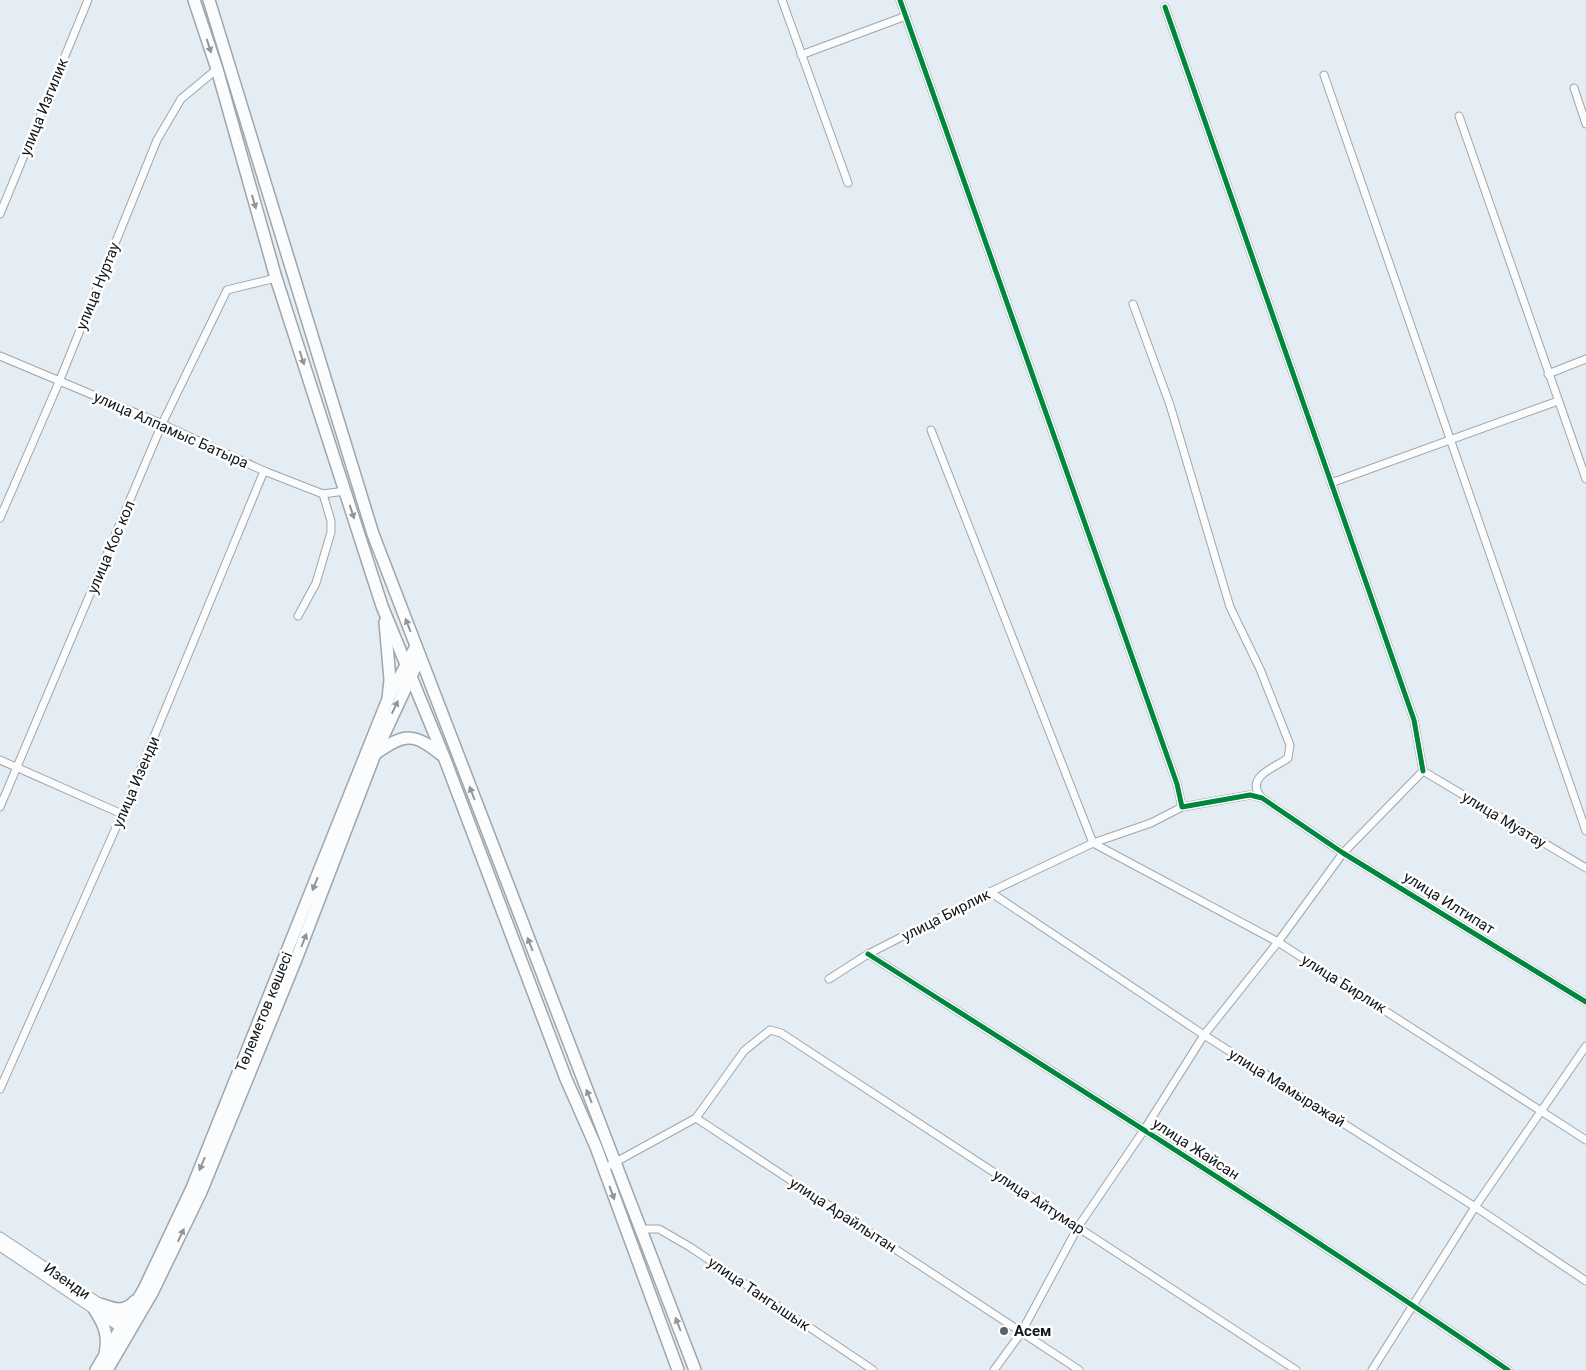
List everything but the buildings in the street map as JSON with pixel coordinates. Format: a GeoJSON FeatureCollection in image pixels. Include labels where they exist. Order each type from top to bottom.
{"type":"FeatureCollection","features":[{"type":"Feature","properties":{"kind":"main road"},"geometry":{"type":"LineString","coordinates":[[194,0],[217,69],[276,278],[382,606],[444,757],[566,1079],[603,1169],[678,1370]]}},
{"type":"Feature","properties":{"kind":"main road"},"geometry":{"type":"LineString","coordinates":[[208,0],[373,534],[695,1370]]}},
{"type":"Feature","properties":{"kind":"main road"},"geometry":{"type":"LineString","coordinates":[[382,606],[389,662],[388,699]]}},
{"type":"Feature","properties":{"kind":"main road","name":"Төлеметов көшесі"},"geometry":{"type":"LineString","coordinates":[[96,1370],[105,1364],[172,1254],[201,1192],[297,957],[416,646]]}},
{"type":"Feature","properties":{"kind":"main road","name":"Төлеметов көшесі"},"geometry":{"type":"LineString","coordinates":[[128,1327],[188,1197],[226,1108],[388,699],[408,668],[420,657]]}},
{"type":"Feature","properties":{"kind":"main road"},"geometry":{"type":"LineString","coordinates":[[375,754],[404,737],[425,742],[444,757]]}},
{"type":"Feature","properties":{"kind":"main road"},"geometry":{"type":"LineString","coordinates":[[105,1364],[107,1337],[97,1307],[114,1309],[129,1307],[144,1289]]}},
{"type":"Feature","properties":{"kind":"street","name":"улица Изгилик"},"geometry":{"type":"LineString","coordinates":[[0,214],[88,0]]}},
{"type":"Feature","properties":{"kind":"street"},"geometry":{"type":"LineString","coordinates":[[782,0],[848,182]]}},
{"type":"Feature","properties":{"kind":"street"},"geometry":{"type":"LineString","coordinates":[[900,0],[1174,775],[1182,807]]}},
{"type":"Feature","properties":{"kind":"street"},"geometry":{"type":"LineString","coordinates":[[994,1370],[1021,1333],[1078,1227],[1144,1130],[1204,1035],[1278,942],[1343,853],[1423,771],[1414,720],[1165,7]]}},
{"type":"Feature","properties":{"kind":"street"},"geometry":{"type":"LineString","coordinates":[[801,55],[906,16]]}},
{"type":"Feature","properties":{"kind":"street","name":"улица Нуртау"},"geometry":{"type":"LineString","coordinates":[[0,518],[60,382],[157,140],[181,99],[217,69]]}},
{"type":"Feature","properties":{"kind":"street"},"geometry":{"type":"LineString","coordinates":[[1324,75],[1586,831]]}},
{"type":"Feature","properties":{"kind":"street"},"geometry":{"type":"LineString","coordinates":[[1574,88],[1586,124]]}},
{"type":"Feature","properties":{"kind":"street"},"geometry":{"type":"LineString","coordinates":[[1459,116],[1586,479]]}},
{"type":"Feature","properties":{"kind":"street","name":"улица Кос кол"},"geometry":{"type":"LineString","coordinates":[[0,807],[162,424],[227,290],[276,278]]}},
{"type":"Feature","properties":{"kind":"street"},"geometry":{"type":"LineString","coordinates":[[1132,304],[1170,405],[1230,607],[1260,669],[1290,745],[1288,758],[1264,772],[1256,784],[1257,791],[1262,798]]}},
{"type":"Feature","properties":{"kind":"street","name":"улица Алпамыс Батыра"},"geometry":{"type":"LineString","coordinates":[[0,356],[162,424],[264,471],[324,494],[345,491]]}},
{"type":"Feature","properties":{"kind":"street"},"geometry":{"type":"LineString","coordinates":[[1548,374],[1586,359]]}},
{"type":"Feature","properties":{"kind":"street"},"geometry":{"type":"LineString","coordinates":[[1331,483],[1451,438],[1558,401]]}},
{"type":"Feature","properties":{"kind":"street"},"geometry":{"type":"LineString","coordinates":[[931,430],[1093,844]]}},
{"type":"Feature","properties":{"kind":"street","name":"улица Изенди"},"geometry":{"type":"LineString","coordinates":[[0,1089],[122,814],[264,471]]}},
{"type":"Feature","properties":{"kind":"street"},"geometry":{"type":"LineString","coordinates":[[298,616],[316,583],[331,532],[331,521],[324,494]]}},
{"type":"Feature","properties":{"kind":"street"},"geometry":{"type":"LineString","coordinates":[[0,760],[122,814]]}},
{"type":"Feature","properties":{"kind":"street","name":"улица Музтау"},"geometry":{"type":"LineString","coordinates":[[1423,771],[1586,868]]}},
{"type":"Feature","properties":{"kind":"street","name":"улица Бирлик"},"geometry":{"type":"LineString","coordinates":[[829,979],[868,954],[990,892],[1093,844],[1151,823],[1182,807],[1250,795],[1262,798]]}},
{"type":"Feature","properties":{"kind":"street","name":"улица Илтипат"},"geometry":{"type":"LineString","coordinates":[[1262,798],[1343,853],[1586,1002]]}},
{"type":"Feature","properties":{"kind":"street","name":"улица Бирлик"},"geometry":{"type":"LineString","coordinates":[[1093,844],[1278,942],[1586,1140]]}},
{"type":"Feature","properties":{"kind":"street","name":"улица Мамыражай"},"geometry":{"type":"LineString","coordinates":[[990,892],[1204,1035],[1475,1207],[1586,1281]]}},
{"type":"Feature","properties":{"kind":"street","name":"улица Жайсан"},"geometry":{"type":"LineString","coordinates":[[868,954],[1412,1304],[1508,1370]]}},
{"type":"Feature","properties":{"kind":"street","name":"улица Айтумар"},"geometry":{"type":"LineString","coordinates":[[696,1118],[744,1051],[770,1030],[781,1033],[1296,1370]]}},
{"type":"Feature","properties":{"kind":"street"},"geometry":{"type":"LineString","coordinates":[[1372,1370],[1475,1207],[1540,1109],[1586,1046]]}},
{"type":"Feature","properties":{"kind":"street"},"geometry":{"type":"LineString","coordinates":[[603,1169],[696,1118]]}},
{"type":"Feature","properties":{"kind":"street","name":"улица Арайлытан"},"geometry":{"type":"LineString","coordinates":[[696,1118],[1079,1370]]}},
{"type":"Feature","properties":{"kind":"street","name":"улица Тангышык"},"geometry":{"type":"LineString","coordinates":[[642,1229],[659,1229],[690,1247],[873,1370]]}},
{"type":"Feature","properties":{"kind":"street","name":"Изенди"},"geometry":{"type":"LineString","coordinates":[[0,1237],[97,1307]]}},
{"type":"Feature","properties":{"kind":"street","name":"Изенди"},"geometry":{"type":"LineString","coordinates":[[0,1246],[128,1327]]}},
{"type":"Feature","properties":{"kind":"cycle path"},"geometry":{"type":"LineString","coordinates":[[900,0],[1177,784],[1182,807],[1250,795],[1262,798],[1343,853],[1586,1002]]}},
{"type":"Feature","properties":{"kind":"cycle path"},"geometry":{"type":"LineString","coordinates":[[1165,7],[1414,720],[1423,771]]}},
{"type":"Feature","properties":{"kind":"cycle path"},"geometry":{"type":"LineString","coordinates":[[868,954],[1270,1211],[1508,1370]]}},
{"type":"Feature","properties":{"kind":"place","name":"Асем"},"geometry":{"type":"Point","coordinates":[1004,1331]}}]}
